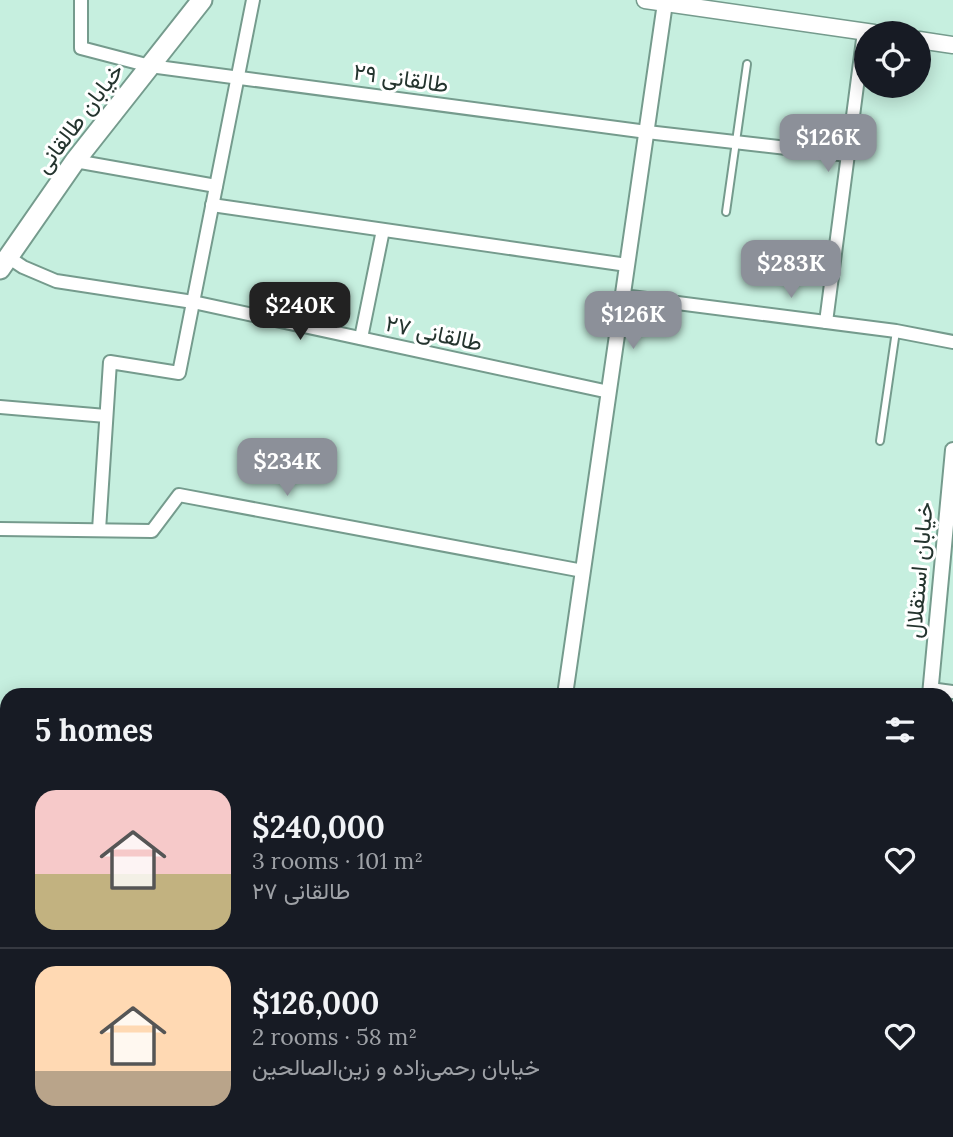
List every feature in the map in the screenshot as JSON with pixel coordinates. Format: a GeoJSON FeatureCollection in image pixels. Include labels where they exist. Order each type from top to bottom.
{"type":"FeatureCollection","features":[{"type":"Feature","properties":{"kind":"main road","name":"خیابان طالقانی"},"geometry":{"type":"LineString","coordinates":[[4,263],[75,161],[202,0]]}},
{"type":"Feature","properties":{"kind":"main road"},"geometry":{"type":"LineString","coordinates":[[645,0],[715,5],[854,29]]}},
{"type":"Feature","properties":{"kind":"main road"},"geometry":{"type":"LineString","coordinates":[[931,42],[953,45]]}},
{"type":"Feature","properties":{"kind":"street","name":"طالقانی ۲۹"},"geometry":{"type":"LineString","coordinates":[[81,0],[81,48],[150,65],[647,132],[848,156]]}},
{"type":"Feature","properties":{"kind":"street"},"geometry":{"type":"LineString","coordinates":[[99,530],[110,362],[179,373],[253,0]]}},
{"type":"Feature","properties":{"kind":"street"},"geometry":{"type":"LineString","coordinates":[[566,688],[665,3]]}},
{"type":"Feature","properties":{"kind":"street"},"geometry":{"type":"LineString","coordinates":[[826,322],[858,98]]}},
{"type":"Feature","properties":{"kind":"street"},"geometry":{"type":"LineString","coordinates":[[75,161],[216,186]]}},
{"type":"Feature","properties":{"kind":"street"},"geometry":{"type":"LineString","coordinates":[[212,205],[627,265]]}},
{"type":"Feature","properties":{"kind":"street"},"geometry":{"type":"LineString","coordinates":[[361,338],[383,230]]}},
{"type":"Feature","properties":{"kind":"street","name":"طالقانی ۲۷"},"geometry":{"type":"LineString","coordinates":[[4,263],[23,267],[57,281],[193,302],[609,392]]}},
{"type":"Feature","properties":{"kind":"street"},"geometry":{"type":"LineString","coordinates":[[623,296],[896,331],[953,342]]}},
{"type":"Feature","properties":{"kind":"street"},"geometry":{"type":"LineString","coordinates":[[0,407],[106,416]]}},
{"type":"Feature","properties":{"kind":"street","name":"خیابان استقلال"},"geometry":{"type":"LineString","coordinates":[[930,688],[953,450]]}},
{"type":"Feature","properties":{"kind":"street"},"geometry":{"type":"LineString","coordinates":[[0,529],[152,531],[179,495],[583,571]]}},
{"type":"Feature","properties":{"kind":"lane"},"geometry":{"type":"LineString","coordinates":[[726,212],[747,64]]}},
{"type":"Feature","properties":{"kind":"lane"},"geometry":{"type":"LineString","coordinates":[[880,441],[896,331]]}}]}
